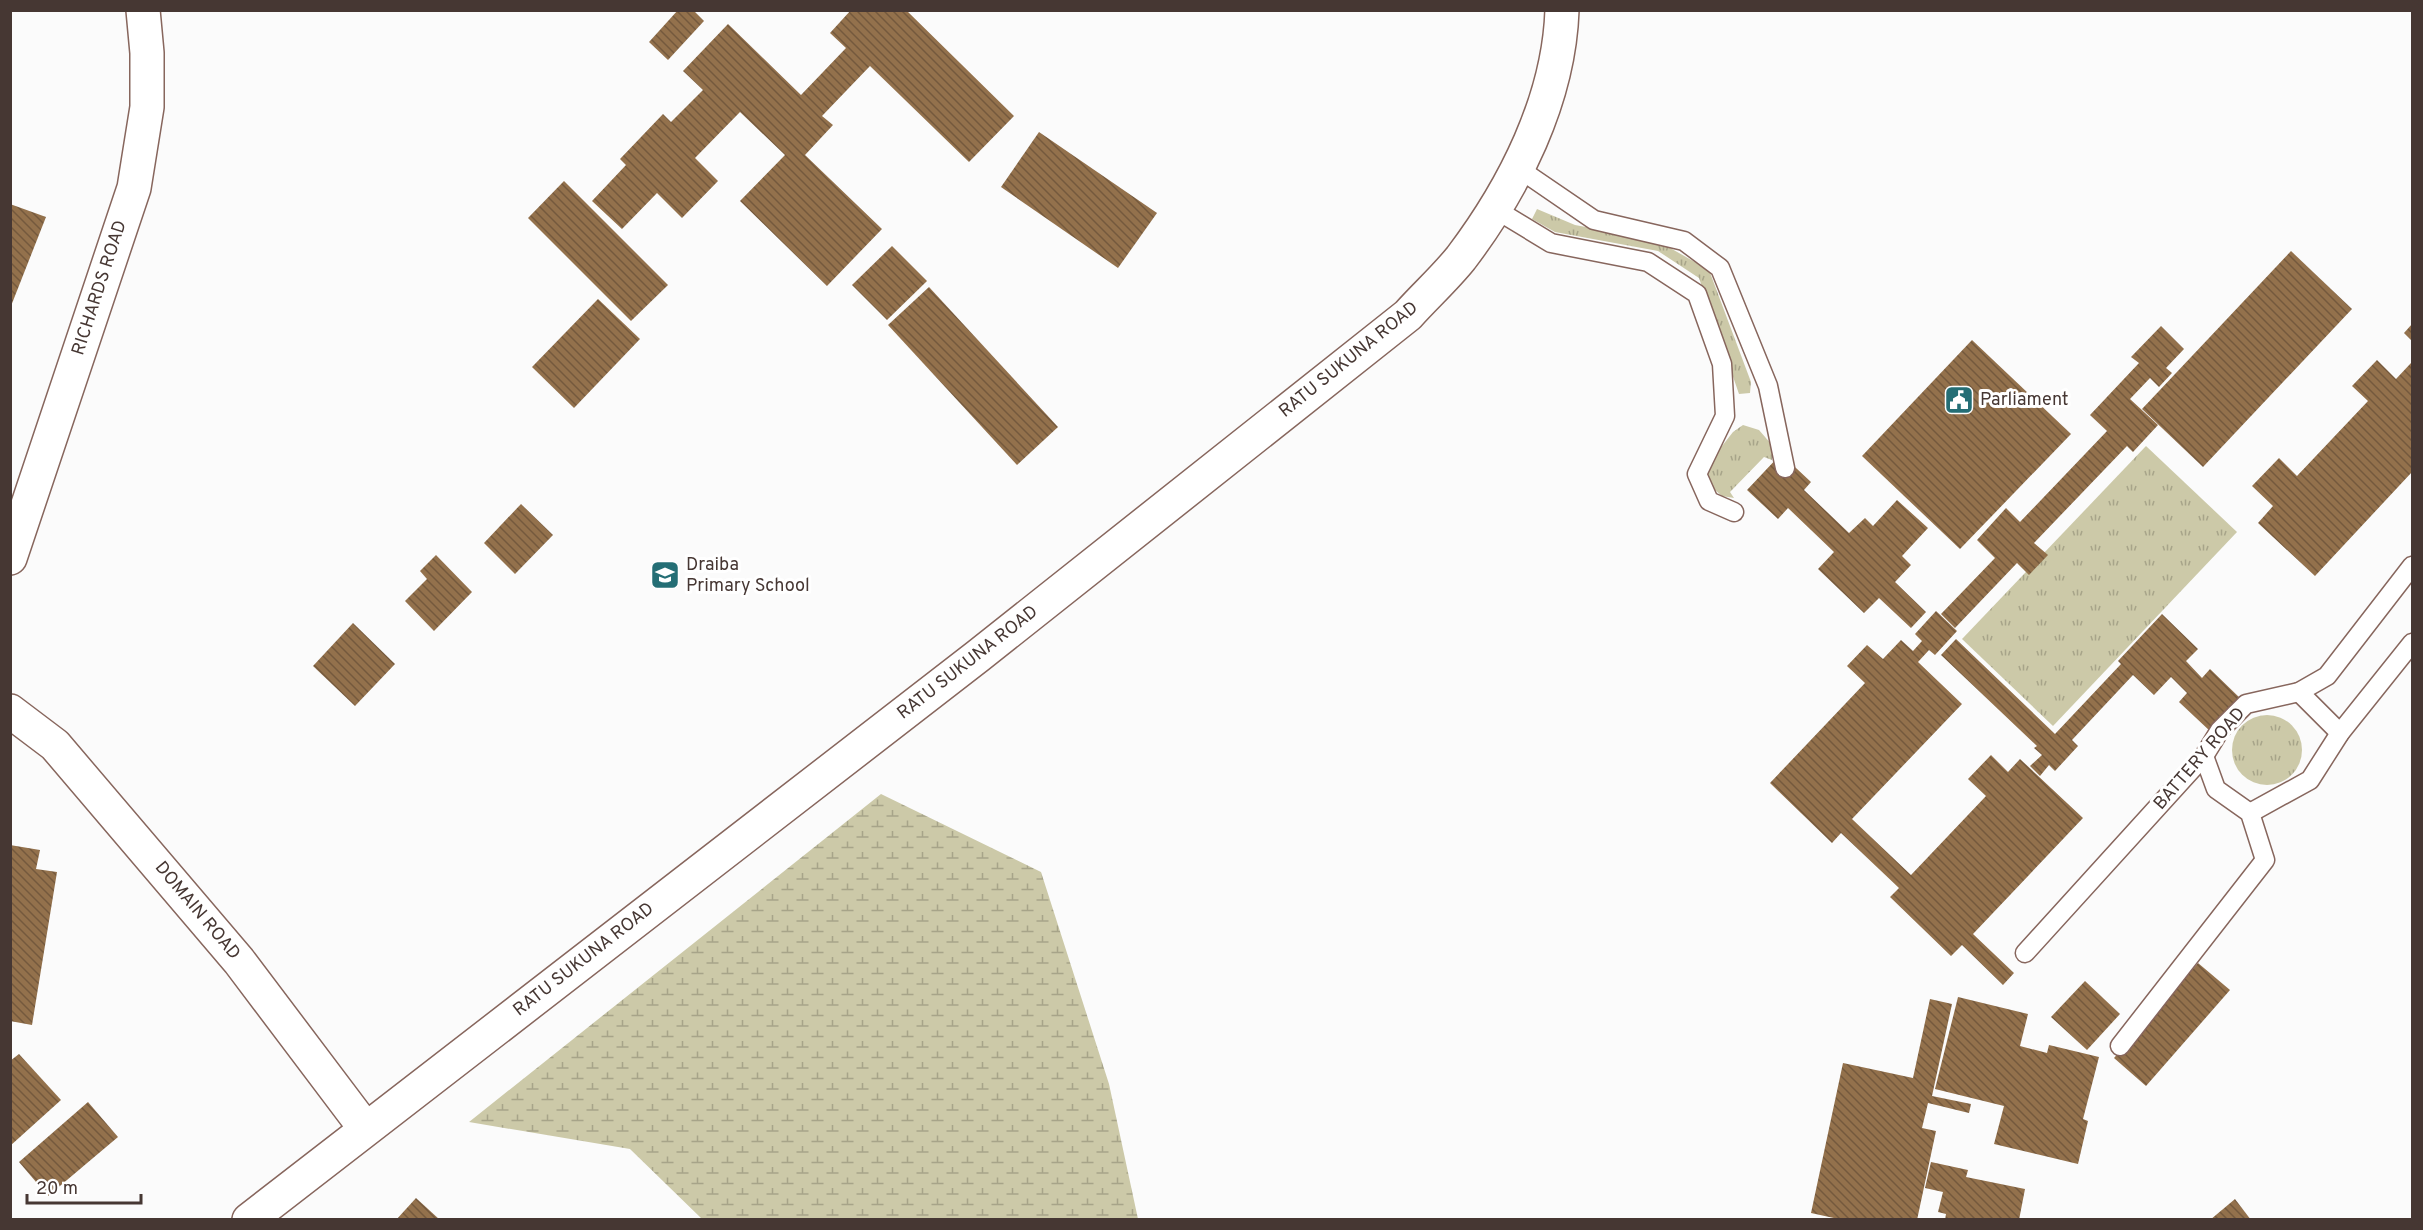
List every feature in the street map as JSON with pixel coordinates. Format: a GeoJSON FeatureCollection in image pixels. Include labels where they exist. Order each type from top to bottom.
{"type":"FeatureCollection","features":[{"type":"Feature","properties":{"kind":"main road","name":"RICHARDS ROAD"},"geometry":{"type":"LineString","coordinates":[[10,558],[134,188],[147,106],[147,53],[143,10]]}},
{"type":"Feature","properties":{"kind":"main road","name":"RATU SUKUNA ROAD"},"geometry":{"type":"LineString","coordinates":[[249,1220],[978,656],[1408,315],[1460,259],[1495,209],[1518,168],[1544,105],[1561,42],[1562,10]]}},
{"type":"Feature","properties":{"kind":"main road","name":"DOMAIN ROAD"},"geometry":{"type":"LineString","coordinates":[[10,711],[55,745],[239,961],[365,1128]]}},
{"type":"Feature","properties":{"kind":"lane"},"geometry":{"type":"LineString","coordinates":[[1518,168],[1594,220],[1684,241],[1720,268],[1768,386],[1785,468]]}},
{"type":"Feature","properties":{"kind":"lane"},"geometry":{"type":"LineString","coordinates":[[1495,209],[1551,243],[1648,262],[1697,294],[1722,364],[1725,416],[1696,474],[1709,501],[1734,512]]}},
{"type":"Feature","properties":{"kind":"lane","name":"BATTERY ROAD"},"geometry":{"type":"LineString","coordinates":[[2025,953],[2204,756],[2220,730],[2246,704],[2299,692],[2327,676],[2412,566]]}},
{"type":"Feature","properties":{"kind":"lane"},"geometry":{"type":"LineString","coordinates":[[2250,813],[2310,780],[2340,733],[2412,643]]}},
{"type":"Feature","properties":{"kind":"lane"},"geometry":{"type":"LineString","coordinates":[[2299,692],[2340,733]]}},
{"type":"Feature","properties":{"kind":"lane"},"geometry":{"type":"LineString","coordinates":[[2120,1046],[2265,860],[2250,813],[2216,789],[2204,756]]}},
{"type":"Feature","properties":{"kind":"green space"},"geometry":{"type":"Polygon","coordinates":[[[1537,209],[1575,225],[1656,240],[1709,270],[1751,382],[1750,393],[1739,394],[1699,278],[1658,251],[1555,232],[1532,219],[1537,209]]]}},
{"type":"Feature","properties":{"kind":"green space"},"geometry":{"type":"Polygon","coordinates":[[[1743,425],[1759,430],[1772,445],[1772,460],[1764,457],[1730,492],[1734,498],[1722,496],[1708,484],[1708,464],[1733,432],[1743,425]]]}},
{"type":"Feature","properties":{"kind":"green space"},"geometry":{"type":"Polygon","coordinates":[[[2146,446],[2237,532],[2053,726],[1962,639],[2146,446]]]}},
{"type":"Feature","properties":{"kind":"green space"},"geometry":{"type":"Polygon","coordinates":[[[2267,715],[2286,721],[2296,731],[2302,750],[2296,769],[2286,779],[2267,785],[2248,779],[2238,769],[2232,750],[2238,731],[2248,721],[2267,715]]]}},
{"type":"Feature","properties":{"kind":"green space"},"geometry":{"type":"Polygon","coordinates":[[[881,794],[1041,872],[1109,1084],[1138,1219],[702,1219],[630,1149],[469,1122],[881,794]]]}},
{"type":"Feature","properties":{"kind":"building"},"geometry":{"type":"Polygon","coordinates":[[[678,10],[693,10],[704,21],[668,60],[649,42],[678,10]]]}},
{"type":"Feature","properties":{"kind":"building"},"geometry":{"type":"Polygon","coordinates":[[[851,10],[906,10],[1014,116],[969,162],[870,66],[822,116],[833,125],[805,155],[882,229],[827,286],[740,201],[785,155],[740,112],[695,158],[718,181],[682,218],[657,193],[622,229],[592,201],[626,165],[620,159],[663,114],[671,122],[703,90],[683,71],[728,24],[801,95],[846,48],[830,33],[851,10]]]}},
{"type":"Feature","properties":{"kind":"building"},"geometry":{"type":"Polygon","coordinates":[[[1039,132],[1157,213],[1118,268],[1001,187],[1039,132]]]}},
{"type":"Feature","properties":{"kind":"building"},"geometry":{"type":"Polygon","coordinates":[[[564,181],[668,285],[631,321],[528,218],[564,181]]]}},
{"type":"Feature","properties":{"kind":"building"},"geometry":{"type":"Polygon","coordinates":[[[10,204],[46,217],[11,306],[10,306],[10,204]]]}},
{"type":"Feature","properties":{"kind":"building"},"geometry":{"type":"Polygon","coordinates":[[[892,246],[927,281],[887,320],[852,285],[892,246]]]}},
{"type":"Feature","properties":{"kind":"building"},"geometry":{"type":"Polygon","coordinates":[[[2291,251],[2352,309],[2203,467],[2142,409],[2291,251]]]}},
{"type":"Feature","properties":{"kind":"building"},"geometry":{"type":"Polygon","coordinates":[[[929,287],[1058,427],[1017,465],[888,325],[929,287]]]}},
{"type":"Feature","properties":{"kind":"building"},"geometry":{"type":"Polygon","coordinates":[[[598,299],[640,339],[574,408],[532,367],[598,299]]]}},
{"type":"Feature","properties":{"kind":"building"},"geometry":{"type":"Polygon","coordinates":[[[2412,324],[2412,341],[2404,333],[2412,324]]]}},
{"type":"Feature","properties":{"kind":"building"},"geometry":{"type":"Polygon","coordinates":[[[2161,326],[2184,349],[2166,368],[2172,373],[2159,387],[2150,378],[2130,399],[2158,425],[2133,452],[2127,446],[2034,543],[2048,555],[2029,575],[2017,563],[1955,628],[1941,614],[1995,558],[1977,540],[2006,508],[2020,522],[2107,431],[2090,415],[2139,363],[2131,357],[2161,326]]]}},
{"type":"Feature","properties":{"kind":"building"},"geometry":{"type":"Polygon","coordinates":[[[1972,340],[2071,434],[1960,549],[1862,456],[1972,340]]]}},
{"type":"Feature","properties":{"kind":"building"},"geometry":{"type":"Polygon","coordinates":[[[2377,360],[2396,379],[2412,364],[2412,472],[2315,576],[2258,523],[2273,506],[2252,486],[2279,458],[2297,476],[2368,401],[2352,386],[2377,360]]]}},
{"type":"Feature","properties":{"kind":"building"},"geometry":{"type":"Polygon","coordinates":[[[1781,454],[1811,482],[1804,490],[1849,533],[1865,518],[1873,526],[1897,500],[1928,528],[1902,556],[1911,565],[1895,582],[1926,612],[1911,628],[1879,598],[1864,613],[1818,569],[1834,552],[1788,508],[1778,519],[1747,490],[1781,454]]]}},
{"type":"Feature","properties":{"kind":"building"},"geometry":{"type":"Polygon","coordinates":[[[521,504],[553,535],[515,574],[484,543],[521,504]]]}},
{"type":"Feature","properties":{"kind":"building"},"geometry":{"type":"Polygon","coordinates":[[[436,555],[472,592],[434,631],[405,601],[427,579],[420,571],[436,555]]]}},
{"type":"Feature","properties":{"kind":"building"},"geometry":{"type":"Polygon","coordinates":[[[1936,611],[1957,631],[1935,655],[1929,650],[1918,662],[1962,704],[1852,819],[1911,875],[1986,796],[1968,779],[1991,755],[2008,772],[2020,759],[2083,818],[1973,934],[2014,973],[2003,985],[1962,945],[1951,956],[1890,897],[1899,888],[1841,833],[1832,843],[1770,783],[1865,683],[1847,666],[1867,645],[1883,659],[1901,640],[1913,651],[1922,641],[1915,634],[1936,611]]]}},
{"type":"Feature","properties":{"kind":"building"},"geometry":{"type":"Polygon","coordinates":[[[2162,614],[2198,649],[2186,661],[2202,678],[2210,669],[2242,700],[2211,732],[2179,702],[2187,693],[2171,677],[2154,695],[2133,675],[2072,740],[2078,746],[2055,771],[2049,765],[2040,776],[2030,766],[2042,755],[2034,748],[2037,746],[1941,655],[1956,639],[2055,734],[2121,664],[2118,661],[2162,614]]]}},
{"type":"Feature","properties":{"kind":"building"},"geometry":{"type":"Polygon","coordinates":[[[353,623],[395,664],[355,706],[313,666],[353,623]]]}},
{"type":"Feature","properties":{"kind":"building"},"geometry":{"type":"Polygon","coordinates":[[[10,845],[40,850],[36,869],[57,872],[32,1025],[10,1021],[10,845]]]}},
{"type":"Feature","properties":{"kind":"building"},"geometry":{"type":"Polygon","coordinates":[[[2198,963],[2230,990],[2146,1086],[2114,1058],[2198,963]]]}},
{"type":"Feature","properties":{"kind":"building"},"geometry":{"type":"Polygon","coordinates":[[[2085,981],[2120,1014],[2087,1050],[2051,1017],[2085,981]]]}},
{"type":"Feature","properties":{"kind":"building"},"geometry":{"type":"Polygon","coordinates":[[[1958,997],[2028,1014],[2020,1046],[2047,1053],[2049,1045],[2099,1057],[2083,1119],[2088,1121],[2078,1164],[1994,1144],[2004,1106],[1935,1089],[1958,997]]]}},
{"type":"Feature","properties":{"kind":"building"},"geometry":{"type":"Polygon","coordinates":[[[1930,999],[1952,1004],[1932,1096],[1971,1104],[1969,1113],[1928,1103],[1922,1128],[1936,1131],[1917,1220],[1843,1220],[1811,1213],[1843,1063],[1913,1078],[1930,999]]]}},
{"type":"Feature","properties":{"kind":"building"},"geometry":{"type":"Polygon","coordinates":[[[19,1054],[61,1100],[10,1146],[10,1061],[19,1054]]]}},
{"type":"Feature","properties":{"kind":"building"},"geometry":{"type":"Polygon","coordinates":[[[88,1102],[118,1137],[48,1196],[19,1162],[88,1102]]]}},
{"type":"Feature","properties":{"kind":"building"},"geometry":{"type":"Polygon","coordinates":[[[1931,1162],[1968,1170],[1966,1177],[2025,1189],[2019,1220],[1945,1220],[1946,1214],[1938,1212],[1943,1192],[1925,1188],[1931,1162]]]}},
{"type":"Feature","properties":{"kind":"building"},"geometry":{"type":"Polygon","coordinates":[[[416,1198],[440,1220],[396,1220],[416,1198]]]}},
{"type":"Feature","properties":{"kind":"building"},"geometry":{"type":"Polygon","coordinates":[[[2235,1199],[2251,1220],[2210,1220],[2235,1199]]]}},
{"type":"Feature","properties":{"kind":"place","name":"Parliament"},"geometry":{"type":"Point","coordinates":[1959,400]}},
{"type":"Feature","properties":{"kind":"place","name":"Draiba Primary School"},"geometry":{"type":"Point","coordinates":[665,575]}}]}
